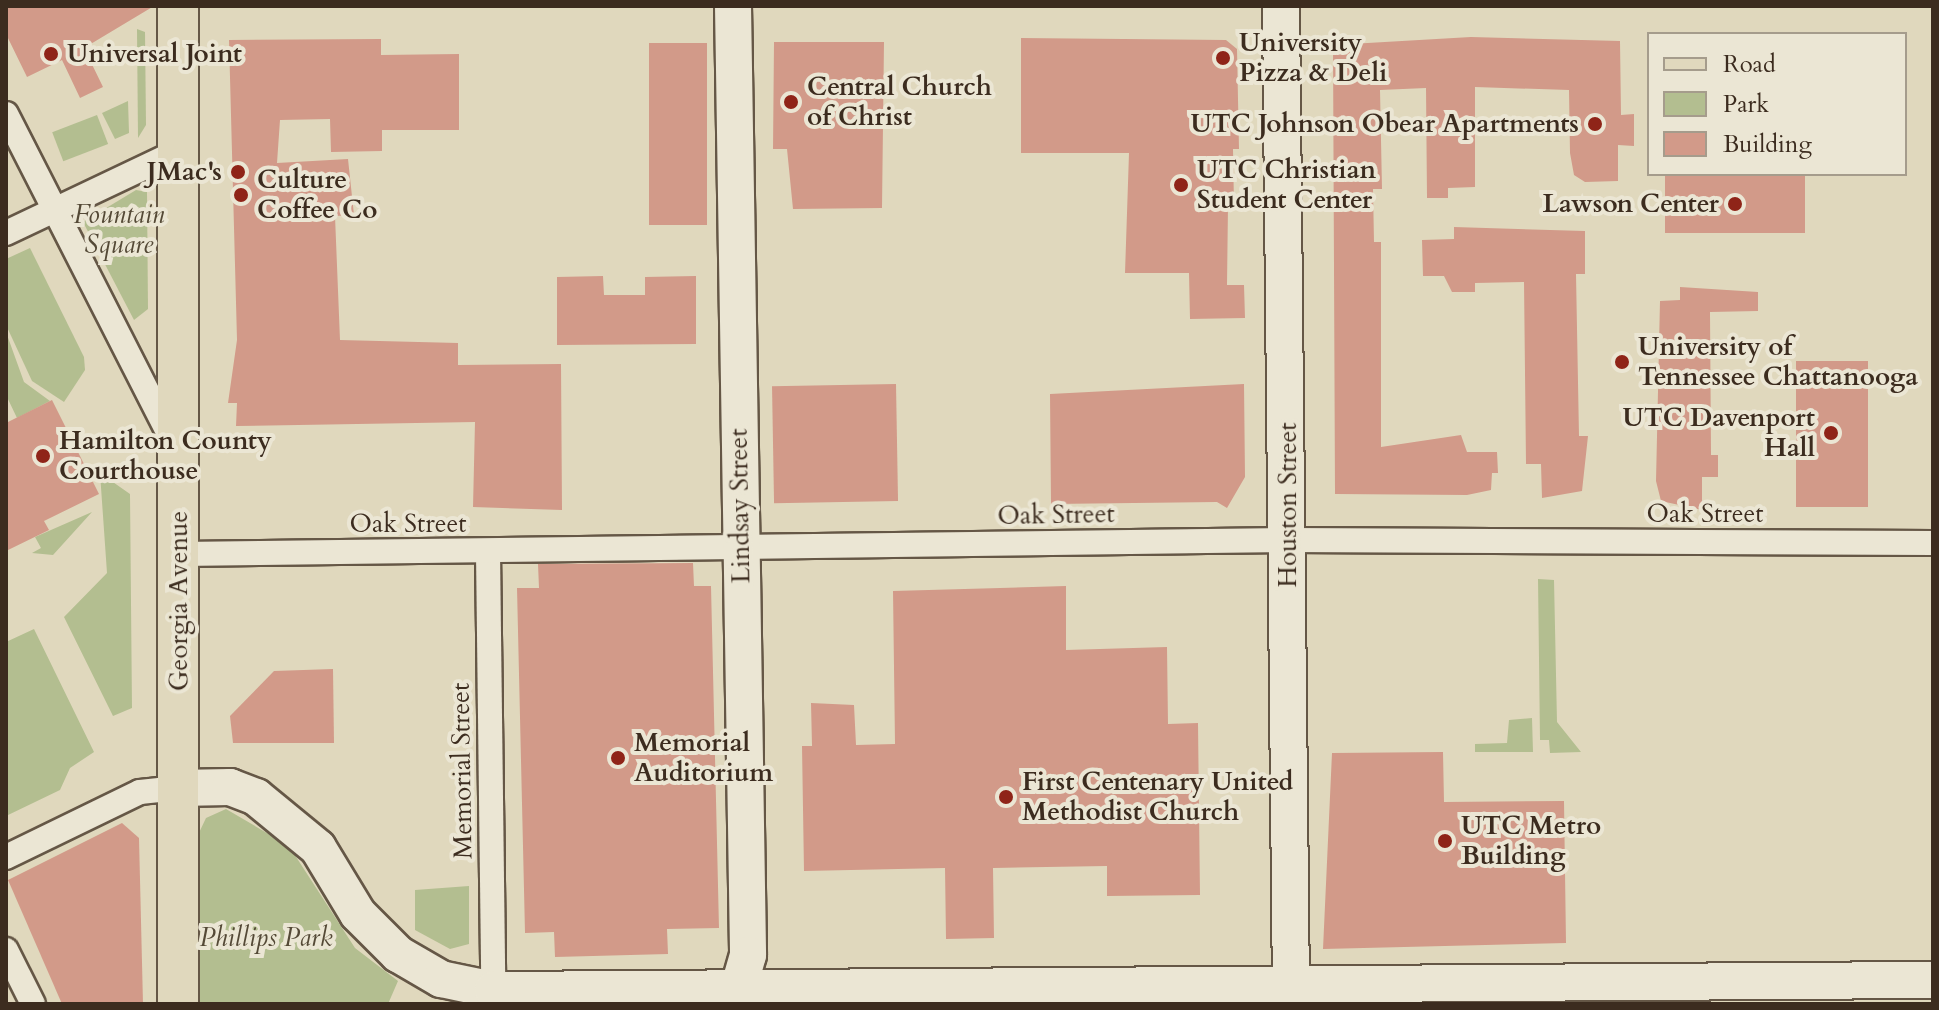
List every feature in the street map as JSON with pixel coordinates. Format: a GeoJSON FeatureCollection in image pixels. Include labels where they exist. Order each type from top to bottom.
{"type":"FeatureCollection","features":[{"type":"Feature","properties":{"kind":"main road","name":"Georgia Avenue"},"geometry":{"type":"LineString","coordinates":[[178,6],[178,1004]]}},
{"type":"Feature","properties":{"kind":"street","name":"Lindsay Street"},"geometry":{"type":"LineString","coordinates":[[733,6],[748,955],[737,998]]}},
{"type":"Feature","properties":{"kind":"street","name":"Houston Street"},"geometry":{"type":"LineString","coordinates":[[1281,6],[1291,995]]}},
{"type":"Feature","properties":{"kind":"street"},"geometry":{"type":"LineString","coordinates":[[6,114],[180,455]]}},
{"type":"Feature","properties":{"kind":"street"},"geometry":{"type":"LineString","coordinates":[[6,233],[179,151]]}},
{"type":"Feature","properties":{"kind":"street","name":"Oak Street"},"geometry":{"type":"LineString","coordinates":[[180,554],[1288,540],[1933,543]]}},
{"type":"Feature","properties":{"kind":"street","name":"Memorial Street"},"geometry":{"type":"LineString","coordinates":[[488,552],[493,990]]}},
{"type":"Feature","properties":{"kind":"street"},"geometry":{"type":"LineString","coordinates":[[6,857],[140,792],[230,787],[256,797],[318,848],[358,914],[398,954],[441,979],[493,990],[737,998],[1291,995],[1933,980]]}},
{"type":"Feature","properties":{"kind":"street"},"geometry":{"type":"LineString","coordinates":[[6,950],[33,1004]]}},
{"type":"Feature","properties":{"kind":"green space"},"geometry":{"type":"Polygon","coordinates":[[[137,29],[145,32],[146,125],[138,138],[137,29]]]}},
{"type":"Feature","properties":{"kind":"green space"},"geometry":{"type":"Polygon","coordinates":[[[128,101],[129,133],[115,139],[102,113],[128,101]]]}},
{"type":"Feature","properties":{"kind":"green space"},"geometry":{"type":"Polygon","coordinates":[[[97,115],[108,144],[63,161],[52,132],[97,115]]]}},
{"type":"Feature","properties":{"kind":"green space","name":"Fountain Square"},"geometry":{"type":"Polygon","coordinates":[[[136,190],[147,192],[148,309],[134,320],[83,222],[136,190]]]}},
{"type":"Feature","properties":{"kind":"green space"},"geometry":{"type":"Polygon","coordinates":[[[30,248],[84,357],[85,370],[64,402],[32,381],[6,325],[6,259],[30,248]]]}},
{"type":"Feature","properties":{"kind":"green space"},"geometry":{"type":"Polygon","coordinates":[[[6,332],[24,382],[50,401],[17,418],[6,395],[6,332]]]}},
{"type":"Feature","properties":{"kind":"green space"},"geometry":{"type":"Polygon","coordinates":[[[100,473],[130,494],[132,708],[113,716],[64,617],[107,573],[100,473]]]}},
{"type":"Feature","properties":{"kind":"green space"},"geometry":{"type":"Polygon","coordinates":[[[92,512],[53,555],[32,553],[41,548],[35,537],[92,512]]]}},
{"type":"Feature","properties":{"kind":"green space"},"geometry":{"type":"Polygon","coordinates":[[[1538,579],[1554,580],[1557,722],[1581,752],[1550,753],[1549,740],[1540,740],[1538,579]]]}},
{"type":"Feature","properties":{"kind":"green space"},"geometry":{"type":"Polygon","coordinates":[[[34,629],[94,752],[70,768],[60,790],[6,816],[6,642],[34,629]]]}},
{"type":"Feature","properties":{"kind":"green space"},"geometry":{"type":"Polygon","coordinates":[[[1532,718],[1533,752],[1475,752],[1475,744],[1507,743],[1509,720],[1532,718]]]}},
{"type":"Feature","properties":{"kind":"green space","name":"Phillips Park"},"geometry":{"type":"Polygon","coordinates":[[[226,809],[289,846],[355,948],[398,981],[388,1004],[194,1004],[197,837],[206,818],[226,809]]]}},
{"type":"Feature","properties":{"kind":"green space"},"geometry":{"type":"Polygon","coordinates":[[[469,886],[469,944],[450,949],[415,930],[415,890],[469,886]]]}},
{"type":"Feature","properties":{"kind":"building","name":"Universal Joint"},"geometry":{"type":"Polygon","coordinates":[[[6,6],[154,6],[84,48],[103,87],[80,98],[62,60],[27,77],[6,34],[6,6]]]}},
{"type":"Feature","properties":{"kind":"building"},"geometry":{"type":"Polygon","coordinates":[[[1471,37],[1620,41],[1621,115],[1634,114],[1634,146],[1618,145],[1618,181],[1585,182],[1574,175],[1570,153],[1569,90],[1475,87],[1475,187],[1448,188],[1448,198],[1427,198],[1426,88],[1380,90],[1382,189],[1373,189],[1374,242],[1381,242],[1381,447],[1461,435],[1467,452],[1497,452],[1498,473],[1492,473],[1491,490],[1467,495],[1335,494],[1333,45],[1471,37]]]}},
{"type":"Feature","properties":{"kind":"building"},"geometry":{"type":"Polygon","coordinates":[[[1021,38],[1226,40],[1237,49],[1239,149],[1233,149],[1234,206],[1228,206],[1227,285],[1244,285],[1245,318],[1190,319],[1189,273],[1125,273],[1129,153],[1021,153],[1021,38]]]}},
{"type":"Feature","properties":{"kind":"building"},"geometry":{"type":"Polygon","coordinates":[[[381,39],[381,55],[459,54],[459,130],[382,130],[382,151],[331,152],[330,119],[280,120],[277,163],[348,159],[354,215],[335,216],[340,340],[458,343],[458,365],[561,364],[562,510],[473,507],[475,422],[236,426],[237,403],[228,403],[237,340],[229,40],[381,39]]]}},
{"type":"Feature","properties":{"kind":"building"},"geometry":{"type":"Polygon","coordinates":[[[774,42],[884,42],[882,208],[793,209],[787,149],[773,149],[774,42]]]}},
{"type":"Feature","properties":{"kind":"building"},"geometry":{"type":"Polygon","coordinates":[[[649,43],[707,43],[707,225],[649,225],[649,43]]]}},
{"type":"Feature","properties":{"kind":"building","name":"Lawson Center"},"geometry":{"type":"Polygon","coordinates":[[[1665,176],[1805,176],[1805,233],[1665,233],[1665,176]]]}},
{"type":"Feature","properties":{"kind":"building"},"geometry":{"type":"Polygon","coordinates":[[[1454,227],[1585,231],[1585,274],[1576,274],[1579,436],[1588,436],[1582,491],[1542,498],[1541,464],[1526,464],[1524,282],[1475,283],[1475,292],[1452,292],[1444,276],[1423,276],[1422,240],[1454,239],[1454,227]]]}},
{"type":"Feature","properties":{"kind":"building"},"geometry":{"type":"Polygon","coordinates":[[[603,276],[604,295],[645,295],[645,277],[696,276],[696,344],[557,345],[557,277],[603,276]]]}},
{"type":"Feature","properties":{"kind":"building"},"geometry":{"type":"Polygon","coordinates":[[[1680,287],[1758,292],[1758,311],[1710,312],[1711,455],[1718,455],[1718,477],[1702,477],[1702,510],[1661,501],[1656,481],[1660,301],[1680,300],[1680,287]]]}},
{"type":"Feature","properties":{"kind":"building","name":"UTC Davenport Hall"},"geometry":{"type":"Polygon","coordinates":[[[1796,361],[1868,361],[1868,507],[1796,507],[1796,361]]]}},
{"type":"Feature","properties":{"kind":"building"},"geometry":{"type":"Polygon","coordinates":[[[896,384],[898,501],[774,503],[772,386],[896,384]]]}},
{"type":"Feature","properties":{"kind":"building"},"geometry":{"type":"Polygon","coordinates":[[[1244,384],[1245,477],[1227,508],[1217,502],[1051,504],[1050,394],[1244,384]]]}},
{"type":"Feature","properties":{"kind":"building","name":"Hamilton County Courthouse"},"geometry":{"type":"Polygon","coordinates":[[[52,400],[99,494],[44,521],[49,530],[6,551],[6,423],[52,400]]]}},
{"type":"Feature","properties":{"kind":"building","name":"Memorial Auditorium"},"geometry":{"type":"Polygon","coordinates":[[[693,563],[694,586],[711,586],[719,928],[667,929],[668,954],[555,957],[554,932],[525,933],[517,588],[539,588],[538,564],[693,563]]]}},
{"type":"Feature","properties":{"kind":"building"},"geometry":{"type":"Polygon","coordinates":[[[1066,586],[1066,650],[1167,647],[1168,724],[1198,723],[1200,895],[1107,896],[1107,866],[993,868],[994,938],[946,939],[945,868],[804,871],[802,746],[812,746],[811,703],[854,705],[856,745],[895,744],[893,591],[1066,586]]]}},
{"type":"Feature","properties":{"kind":"building"},"geometry":{"type":"Polygon","coordinates":[[[333,669],[334,743],[233,743],[230,716],[274,671],[333,669]]]}},
{"type":"Feature","properties":{"kind":"building","name":"UTC Metro Building"},"geometry":{"type":"Polygon","coordinates":[[[1443,752],[1444,802],[1564,801],[1566,943],[1323,949],[1332,753],[1443,752]]]}},
{"type":"Feature","properties":{"kind":"building"},"geometry":{"type":"Polygon","coordinates":[[[122,823],[139,838],[143,1004],[62,1004],[8,880],[122,823]]]}},
{"type":"Feature","properties":{"kind":"place","name":"Universal Joint"},"geometry":{"type":"Point","coordinates":[51,54]}},
{"type":"Feature","properties":{"kind":"place","name":"University Pizza & Deli"},"geometry":{"type":"Point","coordinates":[1223,58]}},
{"type":"Feature","properties":{"kind":"place","name":"Central Church of Christ"},"geometry":{"type":"Point","coordinates":[791,102]}},
{"type":"Feature","properties":{"kind":"place","name":"UTC Johnson Obear Apartments"},"geometry":{"type":"Point","coordinates":[1595,124]}},
{"type":"Feature","properties":{"kind":"place","name":"JMac's"},"geometry":{"type":"Point","coordinates":[238,172]}},
{"type":"Feature","properties":{"kind":"place","name":"UTC Christian Student Center"},"geometry":{"type":"Point","coordinates":[1181,185]}},
{"type":"Feature","properties":{"kind":"place","name":"Culture Coffee Co"},"geometry":{"type":"Point","coordinates":[241,195]}},
{"type":"Feature","properties":{"kind":"place","name":"Lawson Center"},"geometry":{"type":"Point","coordinates":[1735,204]}},
{"type":"Feature","properties":{"kind":"place","name":"University of Tennessee Chattanooga"},"geometry":{"type":"Point","coordinates":[1622,362]}},
{"type":"Feature","properties":{"kind":"place","name":"UTC Davenport Hall"},"geometry":{"type":"Point","coordinates":[1831,433]}},
{"type":"Feature","properties":{"kind":"place","name":"Hamilton County Courthouse"},"geometry":{"type":"Point","coordinates":[43,456]}},
{"type":"Feature","properties":{"kind":"place","name":"Memorial Auditorium"},"geometry":{"type":"Point","coordinates":[618,758]}},
{"type":"Feature","properties":{"kind":"place","name":"First Centenary United Methodist Church"},"geometry":{"type":"Point","coordinates":[1006,797]}},
{"type":"Feature","properties":{"kind":"place","name":"UTC Metro Building"},"geometry":{"type":"Point","coordinates":[1445,841]}}]}
